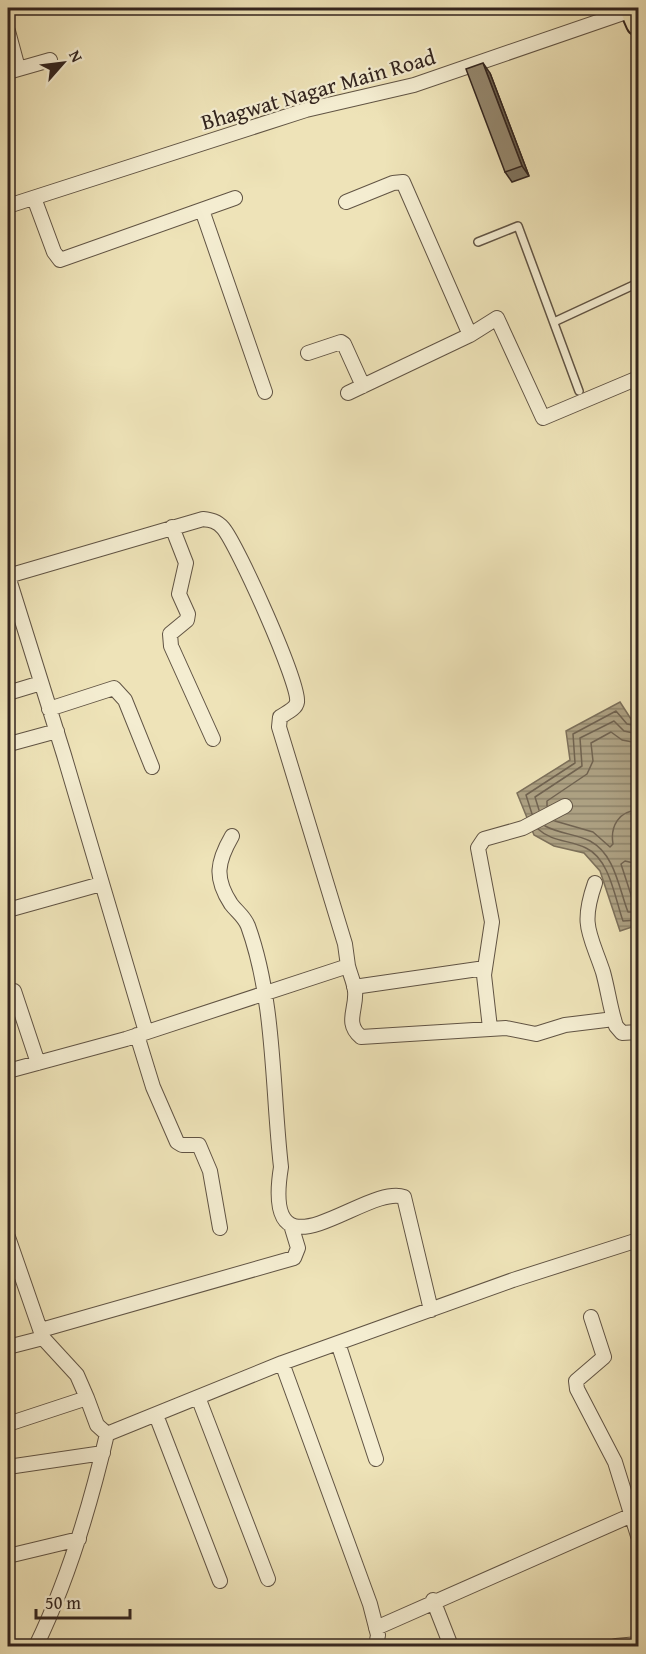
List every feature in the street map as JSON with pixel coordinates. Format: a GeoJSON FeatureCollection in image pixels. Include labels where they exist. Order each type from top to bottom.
{"type":"FeatureCollection","features":[{"type":"Feature","properties":{"kind":"street","name":"Bhagwat Nagar Main Road"},"geometry":{"type":"LineString","coordinates":[[8,206],[306,110],[414,85],[635,12]]}},
{"type":"Feature","properties":{"kind":"street"},"geometry":{"type":"LineString","coordinates":[[8,31],[13,70],[50,60]]}},
{"type":"Feature","properties":{"kind":"street"},"geometry":{"type":"LineString","coordinates":[[346,202],[393,183],[403,182],[470,335]]}},
{"type":"Feature","properties":{"kind":"street"},"geometry":{"type":"LineString","coordinates":[[34,198],[54,252],[60,261],[235,198]]}},
{"type":"Feature","properties":{"kind":"street"},"geometry":{"type":"LineString","coordinates":[[202,210],[266,392]]}},
{"type":"Feature","properties":{"kind":"street"},"geometry":{"type":"LineString","coordinates":[[348,393],[470,335],[497,318],[543,418],[639,378]]}},
{"type":"Feature","properties":{"kind":"street"},"geometry":{"type":"LineString","coordinates":[[308,353],[340,342],[344,344],[363,386]]}},
{"type":"Feature","properties":{"kind":"street"},"geometry":{"type":"LineString","coordinates":[[220,1228],[207,1159],[199,1145],[182,1145],[177,1142],[155,1093],[101,884],[57,731],[8,576],[203,519],[214,521],[222,526],[244,566],[279,646],[297,701],[294,708],[280,717],[279,727],[345,944],[354,987],[355,1002],[351,1023],[354,1031],[361,1037],[490,1028],[516,1028],[536,1034],[565,1025],[614,1019]]}},
{"type":"Feature","properties":{"kind":"street"},"geometry":{"type":"LineString","coordinates":[[172,527],[186,563],[179,594],[188,614],[187,620],[174,630],[169,639],[213,740]]}},
{"type":"Feature","properties":{"kind":"street"},"geometry":{"type":"LineString","coordinates":[[8,693],[41,683]]}},
{"type":"Feature","properties":{"kind":"street"},"geometry":{"type":"LineString","coordinates":[[50,709],[114,688],[125,700],[152,767]]}},
{"type":"Feature","properties":{"kind":"street"},"geometry":{"type":"LineString","coordinates":[[13,743],[57,731]]}},
{"type":"Feature","properties":{"kind":"street"},"geometry":{"type":"LineString","coordinates":[[490,1028],[485,968],[492,922],[478,848],[480,842],[523,828],[565,806]]}},
{"type":"Feature","properties":{"kind":"street"},"geometry":{"type":"LineString","coordinates":[[8,1347],[42,1334],[294,1258],[298,1248],[291,1225],[286,1221],[277,1195],[281,1167],[263,993],[247,924],[230,901],[218,867],[219,859],[231,836]]}},
{"type":"Feature","properties":{"kind":"street"},"geometry":{"type":"LineString","coordinates":[[595,883],[589,904],[588,935],[602,971],[614,1019],[622,1033],[639,1032]]}},
{"type":"Feature","properties":{"kind":"street"},"geometry":{"type":"LineString","coordinates":[[8,910],[101,884]]}},
{"type":"Feature","properties":{"kind":"street"},"geometry":{"type":"LineString","coordinates":[[8,1071],[141,1034],[348,966]]}},
{"type":"Feature","properties":{"kind":"street"},"geometry":{"type":"LineString","coordinates":[[354,987],[485,968]]}},
{"type":"Feature","properties":{"kind":"street"},"geometry":{"type":"LineString","coordinates":[[14,991],[38,1063]]}},
{"type":"Feature","properties":{"kind":"street"},"geometry":{"type":"LineString","coordinates":[[291,1225],[322,1223],[393,1196],[404,1197],[430,1310]]}},
{"type":"Feature","properties":{"kind":"street"},"geometry":{"type":"LineString","coordinates":[[8,1237],[42,1334],[76,1375],[97,1425],[108,1434]]}},
{"type":"Feature","properties":{"kind":"street"},"geometry":{"type":"LineString","coordinates":[[108,1434],[282,1363],[430,1310],[639,1240]]}},
{"type":"Feature","properties":{"kind":"street"},"geometry":{"type":"LineString","coordinates":[[591,1317],[604,1357],[576,1381],[577,1389],[615,1462],[639,1536]]}},
{"type":"Feature","properties":{"kind":"street"},"geometry":{"type":"LineString","coordinates":[[338,1343],[376,1458]]}},
{"type":"Feature","properties":{"kind":"street"},"geometry":{"type":"LineString","coordinates":[[282,1363],[323,1469],[376,1628],[376,1647]]}},
{"type":"Feature","properties":{"kind":"street"},"geometry":{"type":"LineString","coordinates":[[198,1397],[268,1579]]}},
{"type":"Feature","properties":{"kind":"street"},"geometry":{"type":"LineString","coordinates":[[8,1424],[87,1398]]}},
{"type":"Feature","properties":{"kind":"street"},"geometry":{"type":"LineString","coordinates":[[156,1415],[220,1581]]}},
{"type":"Feature","properties":{"kind":"street"},"geometry":{"type":"LineString","coordinates":[[36,1647],[52,1614],[79,1539],[108,1434]]}},
{"type":"Feature","properties":{"kind":"street"},"geometry":{"type":"LineString","coordinates":[[8,1467],[103,1453]]}},
{"type":"Feature","properties":{"kind":"street"},"geometry":{"type":"LineString","coordinates":[[376,1628],[433,1600],[632,1515]]}},
{"type":"Feature","properties":{"kind":"street"},"geometry":{"type":"LineString","coordinates":[[8,1556],[79,1539]]}},
{"type":"Feature","properties":{"kind":"street"},"geometry":{"type":"LineString","coordinates":[[433,1600],[451,1647]]}},
{"type":"Feature","properties":{"kind":"street"},"geometry":{"type":"LineString","coordinates":[[616,1647],[639,1644]]}},
{"type":"Feature","properties":{"kind":"lane"},"geometry":{"type":"LineString","coordinates":[[478,242],[519,226],[579,391]]}},
{"type":"Feature","properties":{"kind":"lane"},"geometry":{"type":"LineString","coordinates":[[554,322],[639,283]]}},
{"type":"Feature","properties":{"kind":"water"},"geometry":{"type":"Polygon","coordinates":[[[620,702],[631,719],[638,721],[638,829],[634,836],[638,851],[638,925],[620,931],[600,871],[584,853],[554,846],[534,835],[517,793],[570,760],[566,731],[620,702]]]}},
{"type":"Feature","properties":{"kind":"building"},"geometry":{"type":"Polygon","coordinates":[[[483,63],[522,166],[505,172],[466,69],[483,63]]]}},
{"type":"Feature","properties":{"kind":"building"},"geometry":{"type":"Polygon","coordinates":[[[89,1642],[91,1647],[78,1647],[89,1642]]]}}]}
